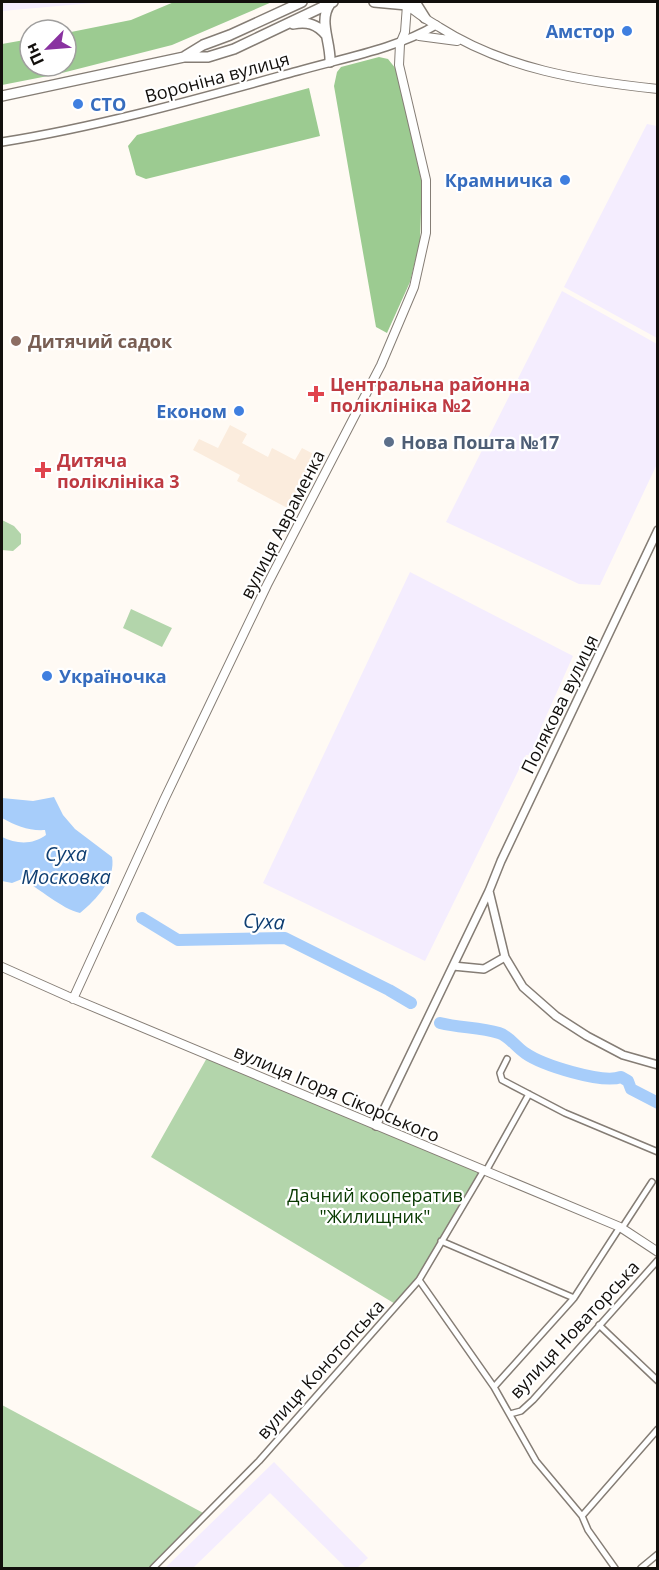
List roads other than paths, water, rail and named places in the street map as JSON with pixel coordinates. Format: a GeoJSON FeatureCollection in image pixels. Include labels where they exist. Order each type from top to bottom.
{"type":"FeatureCollection","features":[{"type":"Feature","properties":{"kind":"highway"},"geometry":{"type":"LineString","coordinates":[[184,57],[203,45],[302,2]]}},
{"type":"Feature","properties":{"kind":"highway"},"geometry":{"type":"LineString","coordinates":[[2,96],[184,57],[208,57],[234,49],[332,2]]}},
{"type":"Feature","properties":{"kind":"highway"},"geometry":{"type":"LineString","coordinates":[[330,62],[324,15],[332,2]]}},
{"type":"Feature","properties":{"kind":"highway"},"geometry":{"type":"LineString","coordinates":[[374,2],[408,3],[425,18]]}},
{"type":"Feature","properties":{"kind":"highway"},"geometry":{"type":"LineString","coordinates":[[284,26],[310,23],[320,28],[327,37]]}},
{"type":"Feature","properties":{"kind":"main road","name":"вулиця Авраменка"},"geometry":{"type":"LineString","coordinates":[[73,999],[174,779],[267,585],[381,365],[414,287],[426,233],[426,180],[399,64],[400,44],[405,32],[408,3]]}},
{"type":"Feature","properties":{"kind":"main road"},"geometry":{"type":"LineString","coordinates":[[425,18],[467,44]]}},
{"type":"Feature","properties":{"kind":"main road"},"geometry":{"type":"LineString","coordinates":[[419,36],[444,38],[467,44],[532,69],[584,81],[657,89]]}},
{"type":"Feature","properties":{"kind":"main road","name":"вулиця Ігоря Сікорського"},"geometry":{"type":"LineString","coordinates":[[2,967],[73,999],[621,1228],[657,1252]]}},
{"type":"Feature","properties":{"kind":"street","name":"Вороніна вулиця"},"geometry":{"type":"LineString","coordinates":[[2,142],[61,133],[170,107],[400,44],[436,25]]}},
{"type":"Feature","properties":{"kind":"street","name":"Полякова вулиця"},"geometry":{"type":"LineString","coordinates":[[376,1126],[489,891],[657,530]]}},
{"type":"Feature","properties":{"kind":"street"},"geometry":{"type":"LineString","coordinates":[[489,891],[505,957],[523,987],[556,1016],[587,1036],[623,1055],[657,1065]]}},
{"type":"Feature","properties":{"kind":"street"},"geometry":{"type":"LineString","coordinates":[[453,966],[484,969],[505,957]]}},
{"type":"Feature","properties":{"kind":"street"},"geometry":{"type":"LineString","coordinates":[[507,1059],[500,1077],[565,1113],[657,1152]]}},
{"type":"Feature","properties":{"kind":"street","name":"вулиця Конотопська"},"geometry":{"type":"LineString","coordinates":[[153,1569],[259,1461],[419,1280],[529,1094]]}},
{"type":"Feature","properties":{"kind":"street","name":"вулиця Новаторська"},"geometry":{"type":"LineString","coordinates":[[494,1387],[574,1298],[652,1182]]}},
{"type":"Feature","properties":{"kind":"street"},"geometry":{"type":"LineString","coordinates":[[441,1241],[574,1298]]}},
{"type":"Feature","properties":{"kind":"street","name":"вулиця Новаторська"},"geometry":{"type":"LineString","coordinates":[[510,1414],[522,1411],[657,1260]]}},
{"type":"Feature","properties":{"kind":"street"},"geometry":{"type":"LineString","coordinates":[[419,1280],[494,1387],[536,1461],[582,1516],[588,1530],[615,1569]]}},
{"type":"Feature","properties":{"kind":"street"},"geometry":{"type":"LineString","coordinates":[[599,1325],[657,1381]]}},
{"type":"Feature","properties":{"kind":"street"},"geometry":{"type":"LineString","coordinates":[[582,1516],[657,1429]]}},
{"type":"Feature","properties":{"kind":"street"},"geometry":{"type":"LineString","coordinates":[[641,1569],[657,1554]]}},
{"type":"Feature","properties":{"kind":"water","name":"Суха Московка"},"geometry":{"type":"Polygon","coordinates":[[[54,797],[63,815],[75,829],[112,857],[111,873],[104,888],[80,913],[58,903],[22,879],[12,883],[2,881],[2,837],[24,842],[36,841],[46,835],[45,830],[23,827],[2,818],[2,798],[33,801],[54,797]]]}},
{"type":"Feature","properties":{"kind":"waterway","name":"Суха"},"geometry":{"type":"LineString","coordinates":[[142,918],[178,940],[285,938],[411,1003]]}},
{"type":"Feature","properties":{"kind":"waterway","name":"Суха"},"geometry":{"type":"LineString","coordinates":[[440,1023],[499,1033],[533,1058],[558,1068],[600,1078],[621,1077],[628,1081],[631,1089],[658,1103]]}},
{"type":"Feature","properties":{"kind":"place","name":"Амстор"},"geometry":{"type":"Point","coordinates":[627,31]}},
{"type":"Feature","properties":{"kind":"place","name":"СТО"},"geometry":{"type":"Point","coordinates":[78,104]}},
{"type":"Feature","properties":{"kind":"place","name":"Крамничка"},"geometry":{"type":"Point","coordinates":[565,180]}},
{"type":"Feature","properties":{"kind":"place","name":"Дитячий садок"},"geometry":{"type":"Point","coordinates":[16,341]}},
{"type":"Feature","properties":{"kind":"place","name":"Центральна районна поліклініка №2"},"geometry":{"type":"Point","coordinates":[316,394]}},
{"type":"Feature","properties":{"kind":"place","name":"Економ"},"geometry":{"type":"Point","coordinates":[239,411]}},
{"type":"Feature","properties":{"kind":"place","name":"Нова Пошта №17"},"geometry":{"type":"Point","coordinates":[389,442]}},
{"type":"Feature","properties":{"kind":"place","name":"Дитяча поліклініка 3"},"geometry":{"type":"Point","coordinates":[43,470]}},
{"type":"Feature","properties":{"kind":"place","name":"Україночка"},"geometry":{"type":"Point","coordinates":[47,676]}},
{"type":"Feature","properties":{"kind":"park label","name":"Дачний кооператив \"Жилищник\""},"geometry":{"type":"Point","coordinates":[375,1205]}}]}
